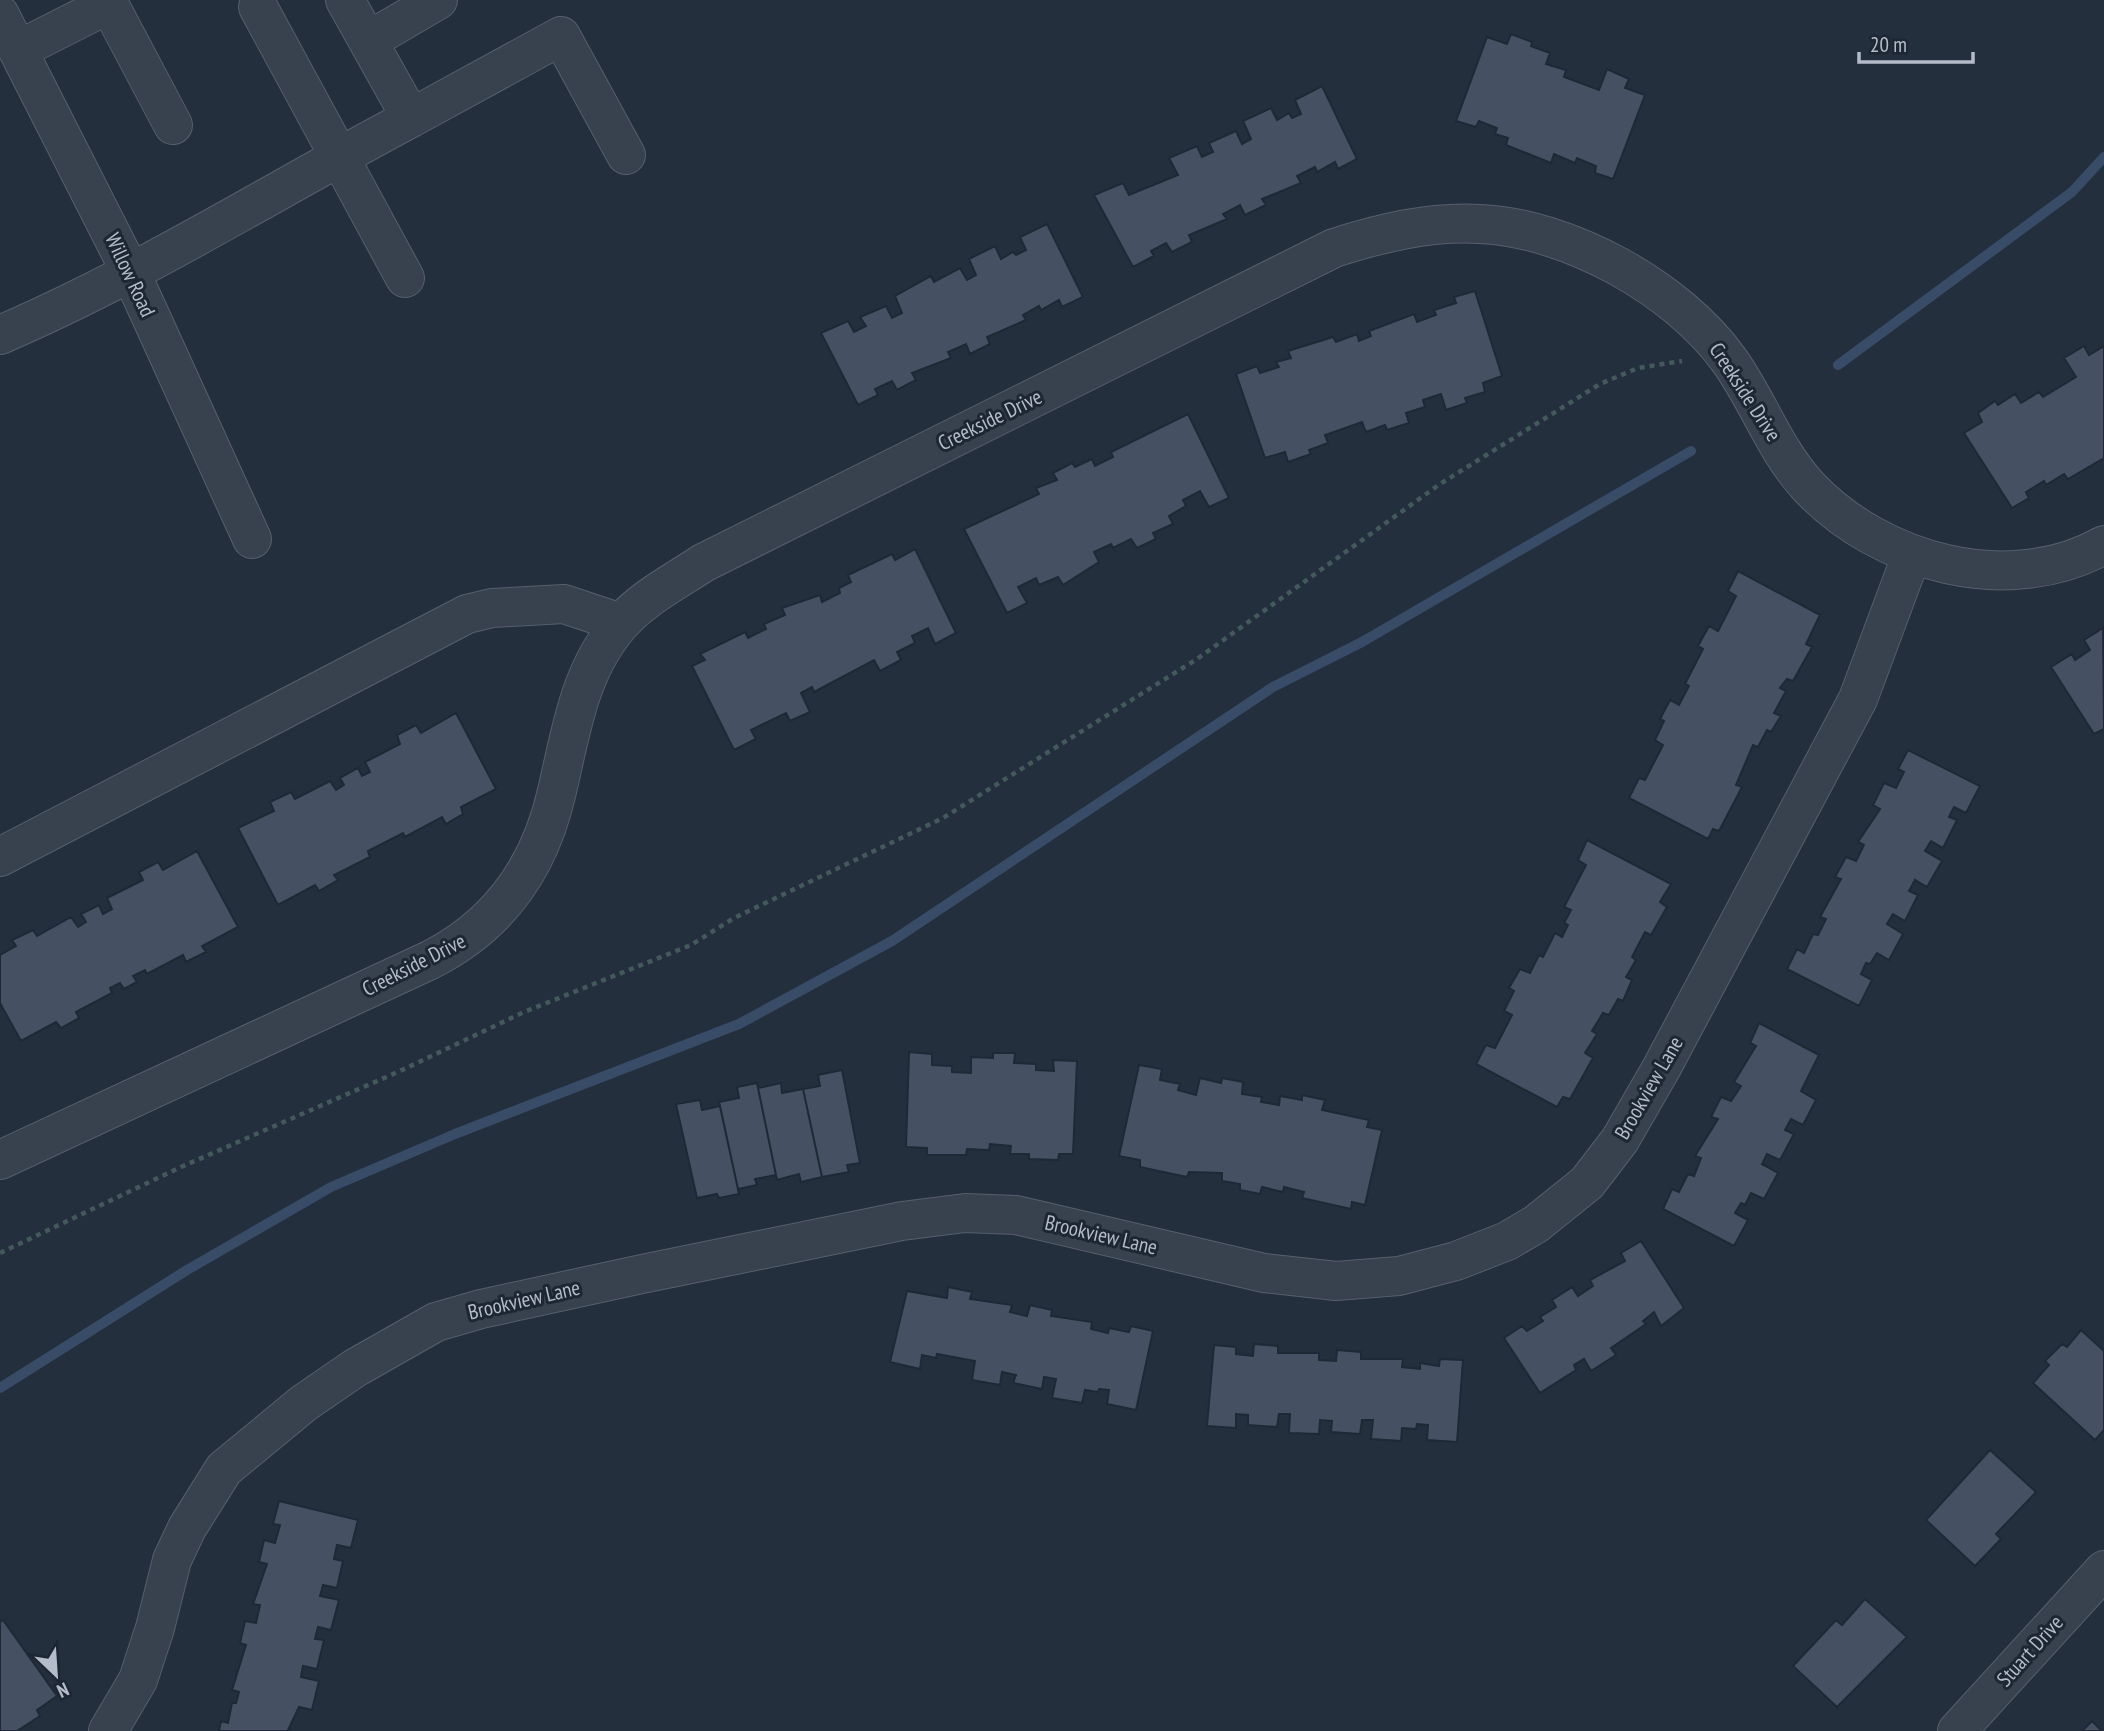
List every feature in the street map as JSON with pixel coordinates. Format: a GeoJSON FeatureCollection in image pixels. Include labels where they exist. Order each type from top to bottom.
{"type":"FeatureCollection","features":[{"type":"Feature","properties":{"kind":"street"},"geometry":{"type":"LineString","coordinates":[[345,0],[411,118]]}},
{"type":"Feature","properties":{"kind":"street"},"geometry":{"type":"LineString","coordinates":[[368,41],[438,0]]}},
{"type":"Feature","properties":{"kind":"street"},"geometry":{"type":"LineString","coordinates":[[20,49],[108,4],[173,125]]}},
{"type":"Feature","properties":{"kind":"street"},"geometry":{"type":"LineString","coordinates":[[258,7],[405,278]]}},
{"type":"Feature","properties":{"kind":"street","name":"Willow Road"},"geometry":{"type":"LineString","coordinates":[[0,15],[20,49],[130,271],[252,539]]}},
{"type":"Feature","properties":{"kind":"street"},"geometry":{"type":"LineString","coordinates":[[0,335],[50,313],[130,271],[561,36],[626,155]]}},
{"type":"Feature","properties":{"kind":"street","name":"Creekside Drive"},"geometry":{"type":"LineString","coordinates":[[0,1160],[430,960],[478,931],[516,888],[545,832],[577,704],[592,670],[621,622],[668,585],[703,564],[1334,248],[1382,233],[1480,224],[1525,231],[1573,246],[1612,263],[1657,292],[1702,328],[1720,348],[1744,382],[1783,452],[1809,486],[1874,537],[1912,554],[1982,569],[2019,568],[2051,565],[2086,555],[2104,545]]}},
{"type":"Feature","properties":{"kind":"street","name":"Brookview Lane"},"geometry":{"type":"LineString","coordinates":[[108,1731],[138,1680],[155,1628],[172,1560],[187,1528],[224,1469],[269,1428],[304,1402],[355,1367],[436,1322],[481,1309],[642,1274],[902,1221],[965,1213],[1016,1215],[1264,1273],[1336,1281],[1399,1276],[1456,1261],[1507,1241],[1536,1224],[1587,1183],[1620,1140],[1662,1067],[1858,699],[1912,554]]}},
{"type":"Feature","properties":{"kind":"street"},"geometry":{"type":"LineString","coordinates":[[0,857],[467,614],[492,608],[564,604],[621,622]]}},
{"type":"Feature","properties":{"kind":"street","name":"Stuart Drive"},"geometry":{"type":"LineString","coordinates":[[1957,1731],[2104,1570]]}},
{"type":"Feature","properties":{"kind":"path"},"geometry":{"type":"LineString","coordinates":[[0,1254],[181,1167],[524,1012],[691,945],[734,918],[943,818],[1197,659],[1440,484],[1600,384],[1638,368],[1677,363],[1720,348]]}},
{"type":"Feature","properties":{"kind":"building"},"geometry":{"type":"Polygon","coordinates":[[[1511,34],[1550,53],[1546,64],[1566,70],[1564,77],[1599,90],[1607,69],[1629,79],[1625,88],[1645,95],[1613,179],[1595,173],[1596,166],[1577,158],[1575,163],[1554,154],[1551,163],[1506,145],[1508,138],[1495,134],[1497,128],[1479,121],[1476,127],[1456,121],[1487,37],[1507,44],[1511,34]]]}},
{"type":"Feature","properties":{"kind":"building"},"geometry":{"type":"Polygon","coordinates":[[[1322,86],[1357,159],[1338,169],[1335,162],[1317,172],[1315,167],[1297,176],[1301,183],[1262,199],[1266,205],[1245,215],[1240,205],[1223,214],[1227,219],[1189,235],[1192,242],[1172,252],[1166,243],[1151,251],[1154,256],[1133,267],[1094,195],[1123,183],[1129,195],[1178,175],[1169,158],[1197,146],[1202,157],[1213,152],[1209,143],[1236,131],[1242,144],[1251,139],[1243,121],[1271,108],[1277,120],[1289,113],[1292,118],[1301,114],[1295,100],[1322,86]]]}},
{"type":"Feature","properties":{"kind":"building"},"geometry":{"type":"Polygon","coordinates":[[[1047,224],[1083,297],[1062,307],[1059,300],[1041,310],[1039,306],[1023,315],[1026,320],[987,337],[990,344],[970,354],[966,344],[948,352],[951,358],[912,373],[916,380],[897,390],[892,381],[875,389],[878,395],[858,405],[821,333],[848,321],[854,332],[866,326],[860,317],[886,306],[892,318],[902,313],[895,296],[931,276],[934,282],[960,268],[967,280],[976,275],[969,259],[995,246],[1001,259],[1013,252],[1016,255],[1026,250],[1020,237],[1047,224]]]}},
{"type":"Feature","properties":{"kind":"building"},"geometry":{"type":"Polygon","coordinates":[[[1475,291],[1502,376],[1483,383],[1485,392],[1465,398],[1467,403],[1446,410],[1441,394],[1423,400],[1425,407],[1406,413],[1409,423],[1387,430],[1385,425],[1366,432],[1362,422],[1325,435],[1328,443],[1309,450],[1311,454],[1288,462],[1285,452],[1265,458],[1236,374],[1257,366],[1260,373],[1279,367],[1276,362],[1291,358],[1288,351],[1333,337],[1336,342],[1357,334],[1359,341],[1371,336],[1369,331],[1414,314],[1417,322],[1436,315],[1434,310],[1456,303],[1454,297],[1475,291]]]}},
{"type":"Feature","properties":{"kind":"building"},"geometry":{"type":"Polygon","coordinates":[[[2084,346],[2089,355],[2104,346],[2104,458],[2068,479],[2064,474],[2046,485],[2044,481],[2026,492],[2029,498],[2012,508],[1964,433],[1982,422],[1978,413],[1995,401],[1998,405],[2015,394],[2021,403],[2039,392],[2043,397],[2076,377],[2064,358],[2084,346]]]}},
{"type":"Feature","properties":{"kind":"building"},"geometry":{"type":"Polygon","coordinates":[[[1188,414],[1229,498],[1209,507],[1200,491],[1183,500],[1186,506],[1169,516],[1173,524],[1153,533],[1156,539],[1137,548],[1131,539],[1113,548],[1111,544],[1094,552],[1099,562],[1063,585],[1058,577],[1039,585],[1036,578],[1018,587],[1027,603],[1007,613],[964,529],[1039,494],[1036,488],[1057,480],[1053,473],[1072,463],[1075,467],[1092,459],[1095,466],[1113,457],[1111,452],[1188,414]]]}},
{"type":"Feature","properties":{"kind":"building"},"geometry":{"type":"Polygon","coordinates":[[[915,549],[956,633],[935,644],[928,628],[912,636],[915,643],[897,652],[901,660],[880,671],[874,660],[814,692],[812,687],[801,693],[810,712],[790,721],[786,713],[751,730],[756,739],[734,750],[692,666],[705,660],[700,654],[745,632],[748,638],[766,629],[764,624],[785,615],[782,608],[820,595],[822,602],[840,593],[839,588],[851,582],[848,575],[892,554],[895,560],[915,549]]]}},
{"type":"Feature","properties":{"kind":"building"},"geometry":{"type":"Polygon","coordinates":[[[1738,571],[1820,615],[1806,644],[1812,647],[1793,681],[1787,679],[1780,688],[1786,691],[1774,713],[1781,716],[1771,732],[1767,730],[1758,747],[1753,745],[1736,785],[1742,787],[1719,831],[1713,829],[1708,839],[1629,798],[1639,778],[1645,780],[1663,745],[1655,740],[1664,721],[1660,719],[1670,700],[1679,705],[1689,686],[1685,684],[1703,649],[1698,646],[1709,626],[1718,631],[1736,596],[1728,591],[1738,571]]]}},
{"type":"Feature","properties":{"kind":"building"},"geometry":{"type":"Polygon","coordinates":[[[2103,628],[2104,729],[2094,734],[2051,667],[2072,654],[2075,660],[2090,650],[2084,640],[2103,628]]]}},
{"type":"Feature","properties":{"kind":"building"},"geometry":{"type":"Polygon","coordinates":[[[456,713],[496,789],[461,807],[463,814],[446,824],[442,817],[405,837],[403,833],[368,851],[370,857],[334,875],[338,880],[319,891],[315,885],[278,905],[238,828],[274,811],[270,802],[291,792],[295,799],[330,781],[336,790],[344,785],[340,778],[358,768],[362,776],[370,772],[365,762],[400,744],[397,735],[416,725],[421,733],[456,713]]]}},
{"type":"Feature","properties":{"kind":"building"},"geometry":{"type":"Polygon","coordinates":[[[1908,750],[1980,786],[1966,813],[1954,807],[1949,817],[1957,820],[1943,848],[1931,841],[1925,851],[1942,861],[1927,887],[1915,880],[1909,891],[1918,895],[1905,921],[1893,914],[1887,924],[1903,934],[1889,960],[1877,953],[1870,964],[1866,963],[1861,974],[1872,980],[1859,1006],[1787,969],[1797,949],[1804,953],[1813,934],[1818,935],[1826,919],[1820,917],[1841,879],[1835,877],[1846,857],[1856,861],[1864,845],[1858,842],[1880,809],[1873,805],[1884,783],[1896,788],[1904,772],[1898,769],[1908,750]]]}},
{"type":"Feature","properties":{"kind":"building"},"geometry":{"type":"Polygon","coordinates":[[[1587,840],[1671,884],[1660,902],[1667,907],[1651,935],[1645,932],[1632,957],[1636,960],[1626,977],[1632,980],[1623,1001],[1618,999],[1609,1015],[1603,1013],[1592,1031],[1597,1034],[1585,1053],[1593,1058],[1570,1099],[1563,1097],[1557,1107],[1476,1064],[1486,1045],[1495,1048],[1512,1015],[1504,1011],[1514,991],[1509,988],[1520,969],[1530,973],[1539,955],[1543,957],[1555,933],[1562,937],[1568,925],[1564,923],[1571,910],[1564,907],[1586,865],[1578,860],[1587,840]]]}},
{"type":"Feature","properties":{"kind":"building"},"geometry":{"type":"Polygon","coordinates":[[[197,851],[238,927],[202,946],[206,952],[186,962],[183,955],[147,974],[145,970],[133,976],[137,982],[124,989],[120,983],[110,988],[112,993],[76,1012],[79,1018],[61,1028],[56,1022],[21,1041],[0,1003],[0,955],[16,946],[12,940],[33,930],[37,936],[71,917],[78,927],[86,922],[81,914],[99,905],[103,914],[112,909],[107,898],[143,880],[139,872],[158,862],[163,870],[197,851]]]}},
{"type":"Feature","properties":{"kind":"building"},"geometry":{"type":"Polygon","coordinates":[[[1759,1023],[1819,1055],[1801,1091],[1816,1100],[1803,1125],[1791,1119],[1785,1130],[1794,1134],[1780,1160],[1767,1154],[1762,1164],[1778,1173],[1764,1199],[1751,1193],[1745,1205],[1741,1203],[1735,1213],[1748,1220],[1734,1246],[1663,1209],[1672,1189],[1679,1192],[1688,1174],[1694,1176],[1701,1158],[1695,1156],[1718,1119],[1711,1117],[1721,1097],[1731,1101],[1741,1086],[1734,1082],[1756,1046],[1750,1043],[1759,1023]]]}},
{"type":"Feature","properties":{"kind":"building"},"geometry":{"type":"Polygon","coordinates":[[[909,1052],[932,1054],[932,1065],[952,1066],[952,1072],[971,1073],[971,1057],[993,1058],[993,1053],[1015,1053],[1014,1063],[1036,1064],[1036,1070],[1054,1071],[1053,1060],[1077,1061],[1073,1154],[1059,1154],[1058,1160],[1029,1159],[1029,1154],[1010,1154],[1011,1146],[990,1144],[989,1150],[967,1149],[966,1155],[927,1155],[927,1148],[906,1147],[909,1052]]]}},
{"type":"Feature","properties":{"kind":"building"},"geometry":{"type":"Polygon","coordinates":[[[1139,1065],[1162,1069],[1160,1080],[1180,1084],[1178,1090],[1196,1095],[1200,1078],[1221,1083],[1222,1078],[1243,1082],[1242,1094],[1262,1097],[1261,1102],[1279,1105],[1280,1096],[1302,1100],[1302,1095],[1325,1100],[1322,1110],[1369,1120],[1367,1127],[1382,1130],[1365,1205],[1352,1202],[1351,1209],[1302,1198],[1304,1192],[1284,1187],[1283,1192],[1262,1187],[1260,1194],[1240,1190],[1240,1184],[1222,1181],[1222,1173],[1189,1172],[1187,1177],[1140,1167],[1140,1160],[1119,1156],[1139,1065]]]}},
{"type":"Feature","properties":{"kind":"building"},"geometry":{"type":"Polygon","coordinates":[[[842,1070],[860,1163],[847,1165],[849,1172],[822,1177],[803,1089],[820,1086],[818,1075],[842,1070]]]}},
{"type":"Feature","properties":{"kind":"building"},"geometry":{"type":"Polygon","coordinates":[[[757,1083],[776,1175],[755,1179],[757,1185],[738,1189],[719,1102],[739,1098],[737,1087],[757,1083]]]}},
{"type":"Feature","properties":{"kind":"building"},"geometry":{"type":"Polygon","coordinates":[[[781,1083],[782,1093],[803,1089],[822,1177],[801,1182],[799,1174],[777,1180],[758,1088],[781,1083]]]}},
{"type":"Feature","properties":{"kind":"building"},"geometry":{"type":"Polygon","coordinates":[[[700,1100],[702,1110],[720,1106],[739,1194],[697,1198],[676,1104],[700,1100]]]}},
{"type":"Feature","properties":{"kind":"building"},"geometry":{"type":"Polygon","coordinates":[[[1641,1241],[1684,1308],[1661,1326],[1654,1312],[1643,1321],[1646,1324],[1611,1348],[1616,1355],[1591,1371],[1584,1359],[1574,1365],[1576,1370],[1540,1393],[1504,1338],[1522,1326],[1527,1331],[1543,1321],[1540,1317],[1556,1307],[1552,1300],[1572,1287],[1578,1296],[1593,1286],[1590,1280],[1625,1261],[1621,1253],[1641,1241]]]}},
{"type":"Feature","properties":{"kind":"building"},"geometry":{"type":"Polygon","coordinates":[[[948,1287],[972,1292],[970,1299],[1012,1305],[1010,1312],[1027,1316],[1030,1305],[1052,1310],[1051,1316],[1092,1322],[1091,1329],[1108,1333],[1109,1328],[1129,1332],[1131,1326],[1153,1331],[1136,1410],[1107,1404],[1109,1390],[1085,1390],[1082,1403],[1052,1398],[1056,1379],[1044,1377],[1042,1389],[1013,1383],[1016,1375],[1002,1372],[1000,1385],[972,1380],[975,1361],[937,1354],[936,1358],[922,1355],[920,1369],[890,1362],[907,1291],[947,1298],[948,1287]]]}},
{"type":"Feature","properties":{"kind":"building"},"geometry":{"type":"Polygon","coordinates":[[[2081,1330],[2104,1351],[2104,1430],[2095,1440],[2033,1383],[2049,1365],[2045,1361],[2062,1344],[2067,1347],[2081,1330]]]}},
{"type":"Feature","properties":{"kind":"building"},"geometry":{"type":"Polygon","coordinates":[[[1254,1344],[1278,1346],[1278,1353],[1319,1353],[1319,1360],[1336,1361],[1337,1350],[1361,1352],[1361,1359],[1403,1359],[1402,1367],[1420,1369],[1420,1363],[1439,1366],[1440,1359],[1463,1360],[1457,1442],[1427,1440],[1428,1425],[1417,1424],[1416,1429],[1402,1428],[1401,1441],[1371,1439],[1373,1420],[1362,1420],[1360,1434],[1331,1432],[1332,1421],[1320,1420],[1319,1434],[1289,1433],[1290,1414],[1279,1414],[1277,1427],[1248,1425],[1248,1415],[1236,1414],[1236,1428],[1207,1426],[1214,1345],[1236,1347],[1236,1354],[1253,1356],[1254,1344]]]}},
{"type":"Feature","properties":{"kind":"building"},"geometry":{"type":"Polygon","coordinates":[[[1990,1450],[2036,1492],[1996,1534],[2001,1539],[1975,1566],[1926,1520],[1990,1450]]]}},
{"type":"Feature","properties":{"kind":"building"},"geometry":{"type":"Polygon","coordinates":[[[279,1501],[358,1520],[351,1548],[337,1545],[334,1559],[343,1561],[337,1588],[323,1585],[320,1596],[339,1600],[331,1630],[318,1627],[315,1639],[324,1640],[317,1669],[303,1666],[301,1677],[319,1681],[312,1710],[299,1707],[288,1730],[292,1731],[219,1731],[221,1721],[228,1723],[232,1703],[236,1703],[239,1692],[232,1690],[246,1645],[240,1643],[245,1621],[256,1623],[260,1605],[253,1604],[267,1564],[259,1562],[264,1540],[275,1543],[280,1525],[273,1524],[279,1501]]]}},
{"type":"Feature","properties":{"kind":"building"},"geometry":{"type":"Polygon","coordinates":[[[1865,1599],[1907,1637],[1837,1707],[1793,1666],[1836,1620],[1842,1625],[1865,1599]]]}},
{"type":"Feature","properties":{"kind":"building"},"geometry":{"type":"Polygon","coordinates":[[[3,1620],[57,1696],[37,1710],[40,1716],[17,1731],[0,1731],[0,1622],[3,1620]]]}},
{"type":"Feature","properties":{"kind":"building"},"geometry":{"type":"Polygon","coordinates":[[[2092,1721],[2102,1731],[2082,1731],[2092,1721]]]}},
{"type":"Feature","properties":{"kind":"waterway"},"geometry":{"type":"LineString","coordinates":[[1838,365],[2072,192],[2104,157]]}},
{"type":"Feature","properties":{"kind":"waterway"},"geometry":{"type":"LineString","coordinates":[[0,1388],[187,1270],[331,1187],[455,1134],[739,1024],[892,941],[1273,687],[1362,642],[1691,451]]}}]}
